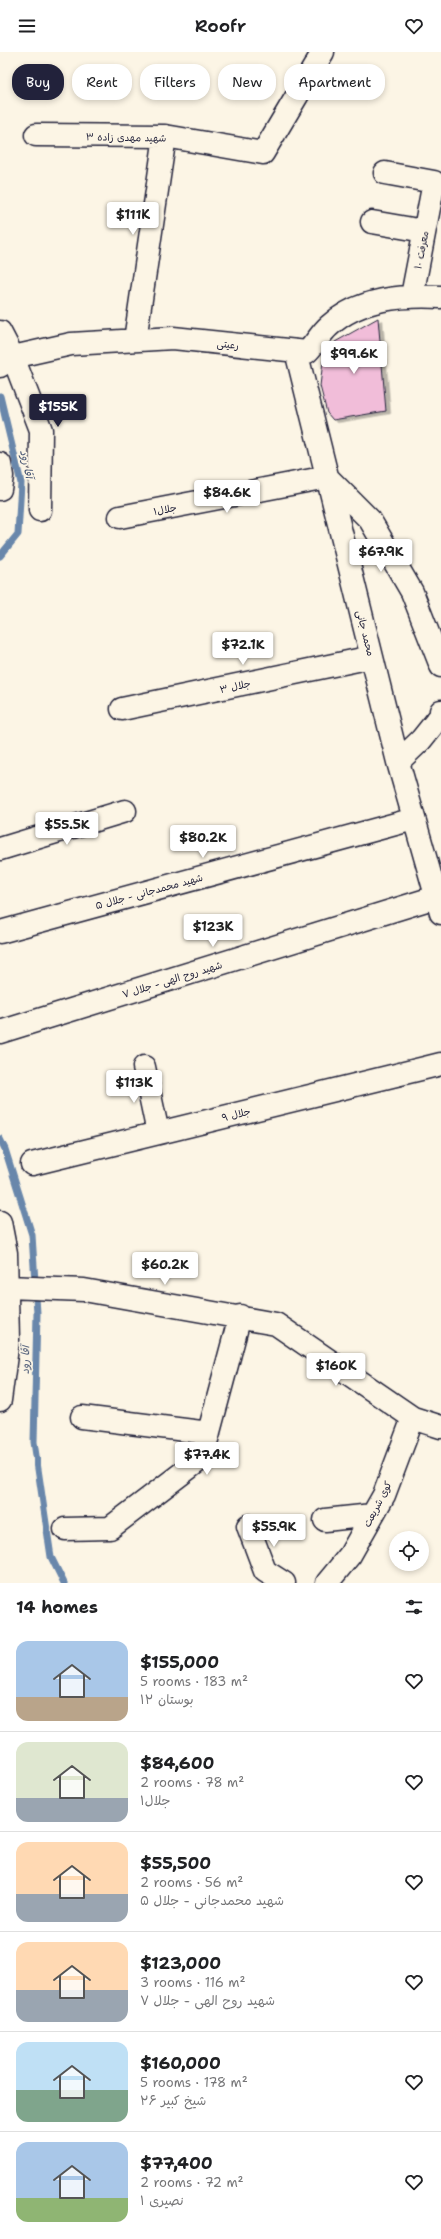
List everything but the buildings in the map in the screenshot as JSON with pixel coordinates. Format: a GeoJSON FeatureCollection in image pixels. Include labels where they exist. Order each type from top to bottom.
{"type":"FeatureCollection","features":[{"type":"Feature","properties":{"kind":"street","name":"شهید مهدی زاده ۳"},"geometry":{"type":"LineString","coordinates":[[36,135],[165,136],[263,153],[322,52]]}},
{"type":"Feature","properties":{"kind":"street"},"geometry":{"type":"LineString","coordinates":[[135,340],[165,136]]}},
{"type":"Feature","properties":{"kind":"street","name":"معرفت ۱۰"},"geometry":{"type":"LineString","coordinates":[[385,173],[434,182],[412,296]]}},
{"type":"Feature","properties":{"kind":"street"},"geometry":{"type":"LineString","coordinates":[[372,222],[424,230]]}},
{"type":"Feature","properties":{"kind":"street","name":"رعیتی"},"geometry":{"type":"LineString","coordinates":[[6,361],[71,344],[173,338],[307,352],[330,325],[364,304],[412,296],[441,297]]}},
{"type":"Feature","properties":{"kind":"street"},"geometry":{"type":"LineString","coordinates":[[0,332],[6,361],[41,430],[40,510]]}},
{"type":"Feature","properties":{"kind":"street","name":"محمد جانی"},"geometry":{"type":"LineString","coordinates":[[296,351],[398,762],[439,905]]}},
{"type":"Feature","properties":{"kind":"street"},"geometry":{"type":"LineString","coordinates":[[0,464],[2,476],[0,489]]}},
{"type":"Feature","properties":{"kind":"street"},"geometry":{"type":"LineString","coordinates":[[327,477],[370,520],[412,592],[441,666]]}},
{"type":"Feature","properties":{"kind":"street","name":"جلال۱"},"geometry":{"type":"LineString","coordinates":[[120,517],[327,477]]}},
{"type":"Feature","properties":{"kind":"street","name":"جلال ۳"},"geometry":{"type":"LineString","coordinates":[[122,709],[372,657]]}},
{"type":"Feature","properties":{"kind":"street"},"geometry":{"type":"LineString","coordinates":[[398,762],[421,740],[441,715],[441,711]]}},
{"type":"Feature","properties":{"kind":"street"},"geometry":{"type":"LineString","coordinates":[[0,849],[125,811]]}},
{"type":"Feature","properties":{"kind":"street","name":"شهید محمدجانی - جلال ۵"},"geometry":{"type":"LineString","coordinates":[[0,932],[414,819]]}},
{"type":"Feature","properties":{"kind":"street","name":"شهید روح الهی - جلال ۷"},"geometry":{"type":"LineString","coordinates":[[0,1032],[439,905]]}},
{"type":"Feature","properties":{"kind":"street","name":"جلال ۹"},"geometry":{"type":"LineString","coordinates":[[32,1164],[441,1064]]}},
{"type":"Feature","properties":{"kind":"street"},"geometry":{"type":"LineString","coordinates":[[144,1067],[158,1133]]}},
{"type":"Feature","properties":{"kind":"street"},"geometry":{"type":"LineString","coordinates":[[0,1222],[6,1253],[8,1340],[0,1400]]}},
{"type":"Feature","properties":{"kind":"street"},"geometry":{"type":"LineString","coordinates":[[7,1287],[84,1290],[240,1316],[276,1324],[413,1418],[441,1426]]}},
{"type":"Feature","properties":{"kind":"street"},"geometry":{"type":"LineString","coordinates":[[65,1529],[110,1528],[202,1458],[240,1316]]}},
{"type":"Feature","properties":{"kind":"street"},"geometry":{"type":"LineString","coordinates":[[82,1417],[208,1433]]}},
{"type":"Feature","properties":{"kind":"street","name":"کوی شریعت"},"geometry":{"type":"LineString","coordinates":[[327,1583],[350,1555],[384,1495],[413,1418]]}},
{"type":"Feature","properties":{"kind":"street"},"geometry":{"type":"LineString","coordinates":[[325,1520],[372,1515]]}},
{"type":"Feature","properties":{"kind":"street"},"geometry":{"type":"LineString","coordinates":[[248,1526],[265,1571],[284,1583]]}},
{"type":"Feature","properties":{"kind":"waterway","name":"آقا رود"},"geometry":{"type":"LineString","coordinates":[[0,396],[21,483],[18,534],[0,556]]}},
{"type":"Feature","properties":{"kind":"waterway","name":"آقا رود"},"geometry":{"type":"LineString","coordinates":[[0,1139],[5,1149],[32,1235],[37,1313],[34,1442],[51,1557],[64,1583]]}}]}
